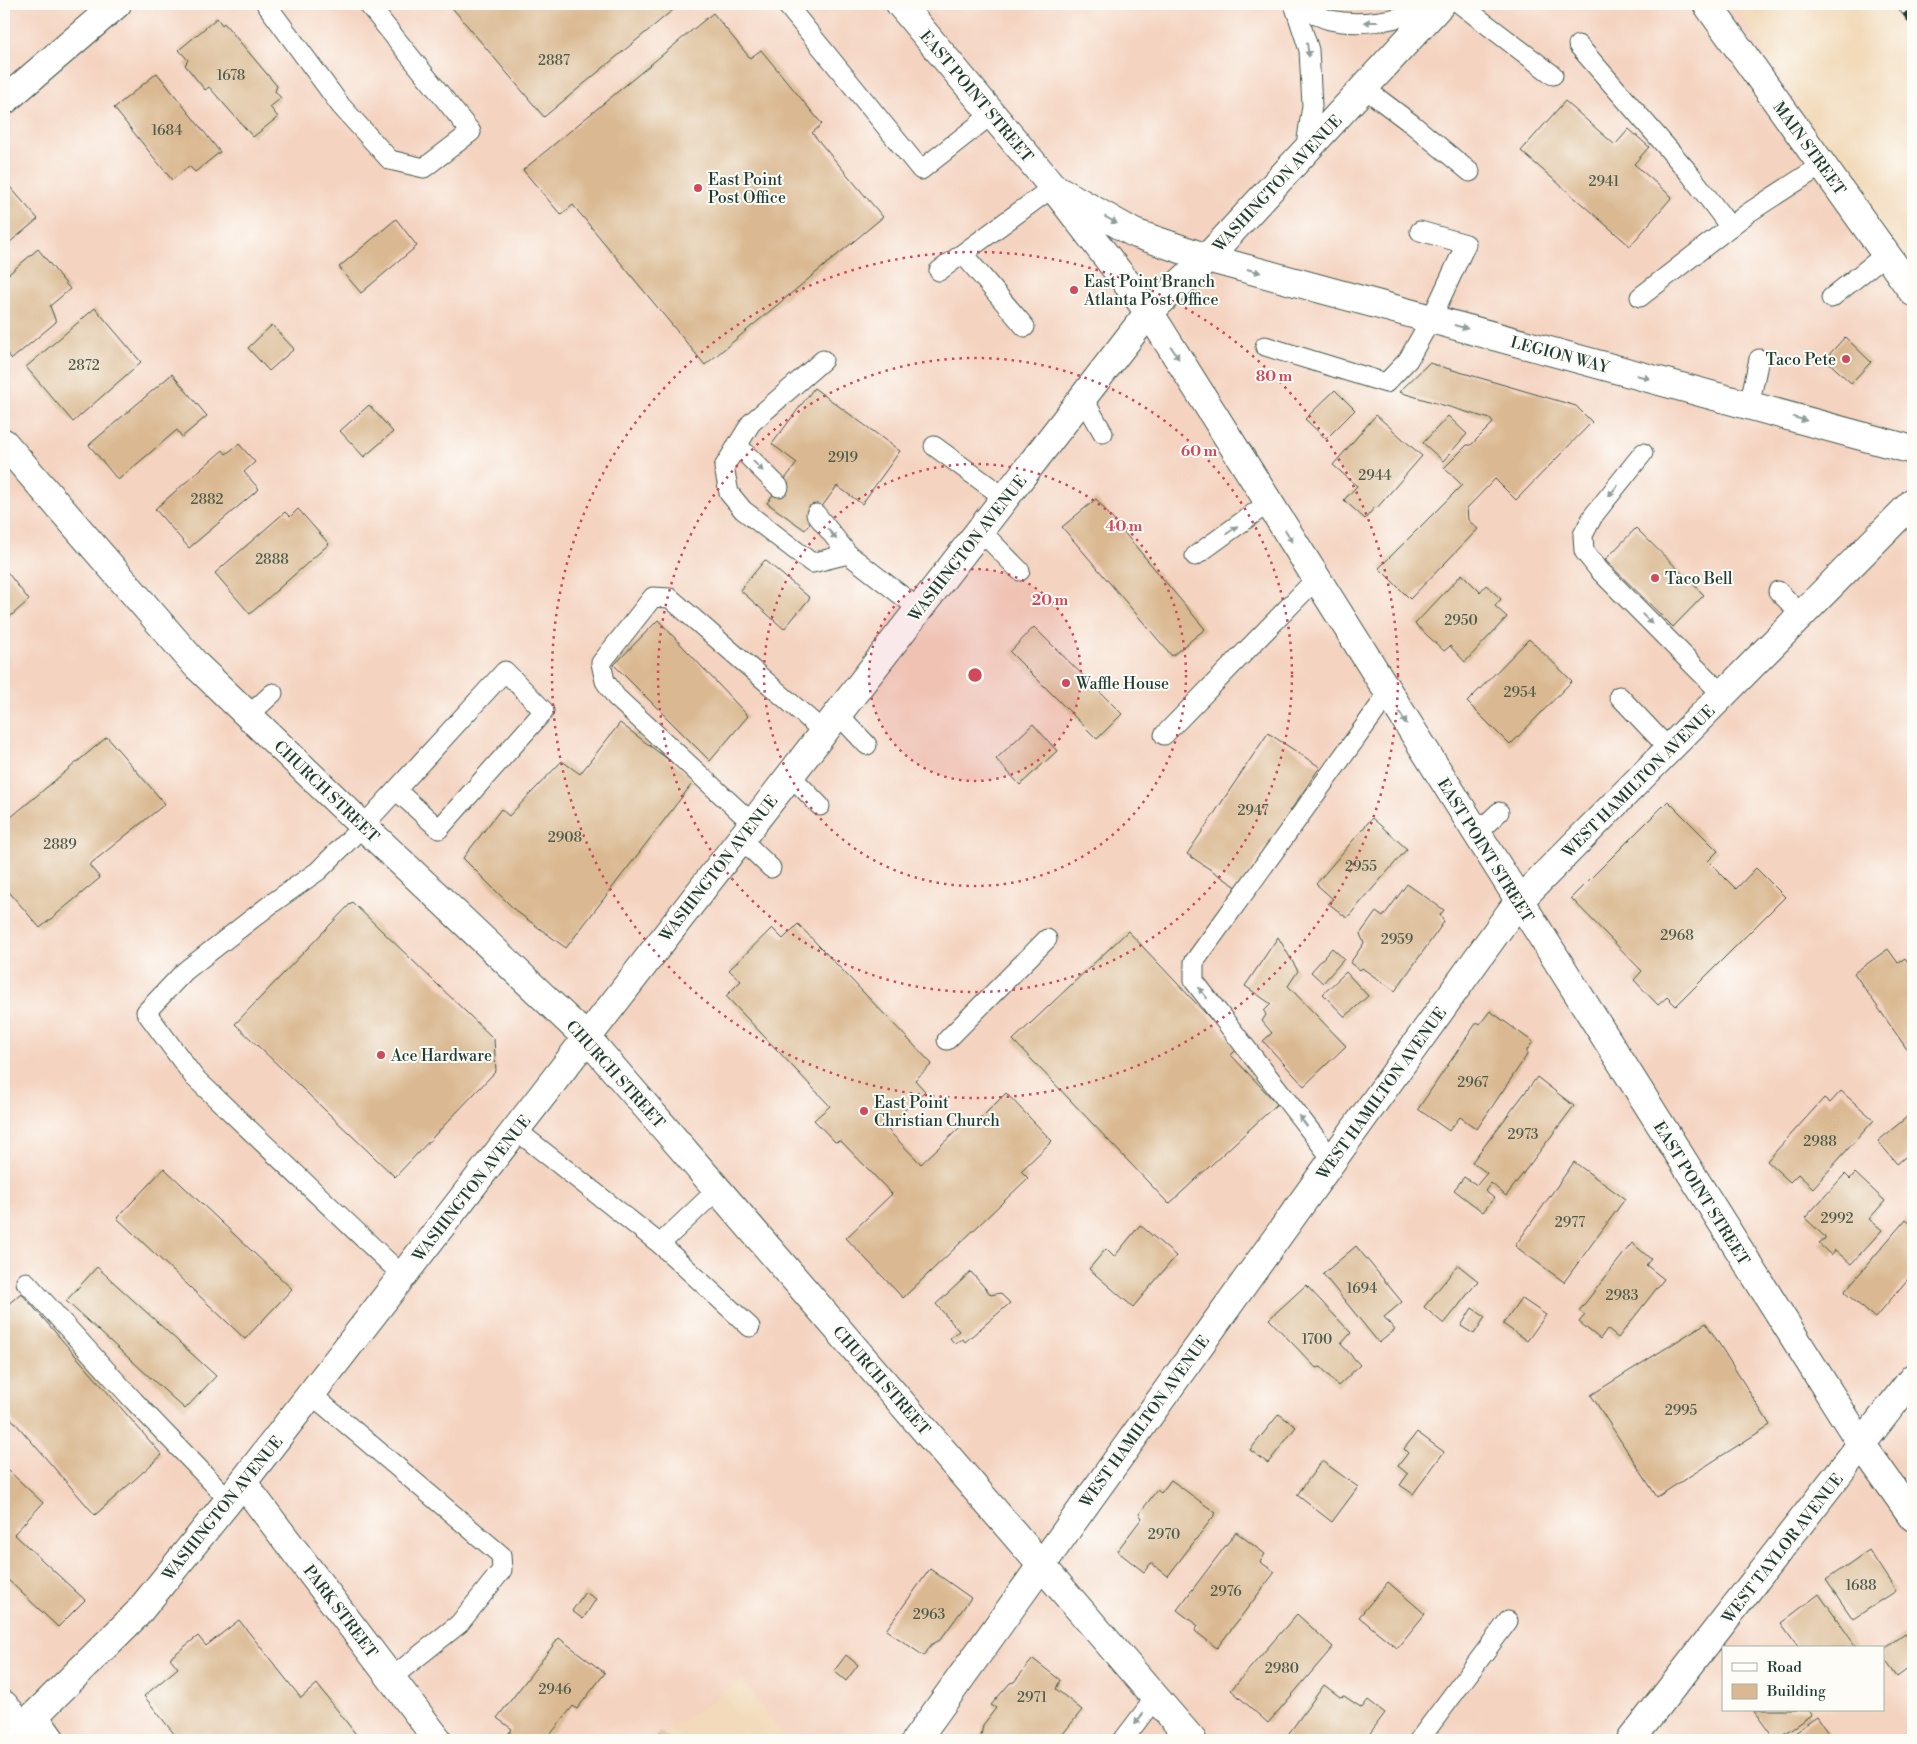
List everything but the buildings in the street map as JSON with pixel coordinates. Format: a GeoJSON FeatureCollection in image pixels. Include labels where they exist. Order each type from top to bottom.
{"type":"FeatureCollection","features":[{"type":"Feature","properties":{"kind":"street"},"geometry":{"type":"LineString","coordinates":[[4,101],[117,4]]}},
{"type":"Feature","properties":{"kind":"street","name":"MAIN STREET"},"geometry":{"type":"LineString","coordinates":[[1707,4],[1913,292]]}},
{"type":"Feature","properties":{"kind":"street","name":"WASHINGTON AVENUE"},"geometry":{"type":"LineString","coordinates":[[21,1728],[137,1614],[236,1491],[1149,312],[1207,258],[1364,88],[1446,5]]}},
{"type":"Feature","properties":{"kind":"street","name":"EAST POINT STREET"},"geometry":{"type":"LineString","coordinates":[[910,7],[992,114],[1053,187],[1149,312],[1518,902],[1862,1445],[1913,1517]]}},
{"type":"Feature","properties":{"kind":"street","name":"EAST POINT STREET"},"geometry":{"type":"LineString","coordinates":[[1053,187],[1134,233],[1207,258]]}},
{"type":"Feature","properties":{"kind":"street","name":"LEGION WAY"},"geometry":{"type":"LineString","coordinates":[[1207,258],[1913,450]]}},
{"type":"Feature","properties":{"kind":"street","name":"CHURCH STREET"},"geometry":{"type":"LineString","coordinates":[[4,443],[196,665],[587,1038],[1192,1740]]}},
{"type":"Feature","properties":{"kind":"street","name":"WEST HAMILTON AVENUE"},"geometry":{"type":"LineString","coordinates":[[916,1740],[1518,902],[1913,502]]}},
{"type":"Feature","properties":{"kind":"street","name":"WEST TAYLOR AVENUE"},"geometry":{"type":"LineString","coordinates":[[1631,1740],[1913,1378]]}},
{"type":"Feature","properties":{"kind":"street","name":"PARK STREET"},"geometry":{"type":"LineString","coordinates":[[236,1491],[391,1678],[438,1740]]}},
{"type":"Feature","properties":{"kind":"street"},"geometry":{"type":"LineString","coordinates":[[4,1705],[21,1728],[51,1740]]}},
{"type":"Feature","properties":{"kind":"lane"},"geometry":{"type":"LineString","coordinates":[[266,4],[341,106],[390,160],[424,168],[471,132],[368,4]]}},
{"type":"Feature","properties":{"kind":"lane"},"geometry":{"type":"LineString","coordinates":[[786,4],[921,170],[992,114]]}},
{"type":"Feature","properties":{"kind":"lane"},"geometry":{"type":"LineString","coordinates":[[1304,153],[1312,106],[1309,50],[1294,4],[1328,19],[1346,22],[1381,22],[1446,5],[1553,75]]}},
{"type":"Feature","properties":{"kind":"lane"},"geometry":{"type":"LineString","coordinates":[[1578,45],[1690,174],[1730,227]]}},
{"type":"Feature","properties":{"kind":"lane"},"geometry":{"type":"LineString","coordinates":[[1364,88],[1412,124],[1470,172]]}},
{"type":"Feature","properties":{"kind":"lane"},"geometry":{"type":"LineString","coordinates":[[1640,297],[1730,227],[1822,165]]}},
{"type":"Feature","properties":{"kind":"lane"},"geometry":{"type":"LineString","coordinates":[[939,271],[1053,187]]}},
{"type":"Feature","properties":{"kind":"lane"},"geometry":{"type":"LineString","coordinates":[[1265,346],[1386,383],[1408,360],[1431,319],[1466,244],[1420,230]]}},
{"type":"Feature","properties":{"kind":"lane"},"geometry":{"type":"LineString","coordinates":[[963,254],[1025,327]]}},
{"type":"Feature","properties":{"kind":"lane"},"geometry":{"type":"LineString","coordinates":[[1830,298],[1886,254]]}},
{"type":"Feature","properties":{"kind":"lane"},"geometry":{"type":"LineString","coordinates":[[1749,406],[1759,359]]}},
{"type":"Feature","properties":{"kind":"lane"},"geometry":{"type":"LineString","coordinates":[[823,360],[750,423],[724,467],[729,493],[743,510],[812,563],[848,554]]}},
{"type":"Feature","properties":{"kind":"lane"},"geometry":{"type":"LineString","coordinates":[[1082,398],[1103,433]]}},
{"type":"Feature","properties":{"kind":"lane"},"geometry":{"type":"LineString","coordinates":[[737,445],[779,487]]}},
{"type":"Feature","properties":{"kind":"lane"},"geometry":{"type":"LineString","coordinates":[[934,446],[1005,498]]}},
{"type":"Feature","properties":{"kind":"lane"},"geometry":{"type":"LineString","coordinates":[[1643,453],[1593,516],[1583,535],[1584,551],[1599,570],[1723,695]]}},
{"type":"Feature","properties":{"kind":"lane"},"geometry":{"type":"LineString","coordinates":[[1195,556],[1268,503]]}},
{"type":"Feature","properties":{"kind":"lane"},"geometry":{"type":"LineString","coordinates":[[816,514],[848,554],[919,609]]}},
{"type":"Feature","properties":{"kind":"lane"},"geometry":{"type":"LineString","coordinates":[[980,530],[1020,571]]}},
{"type":"Feature","properties":{"kind":"lane"},"geometry":{"type":"LineString","coordinates":[[1164,735],[1316,578]]}},
{"type":"Feature","properties":{"kind":"lane"},"geometry":{"type":"LineString","coordinates":[[1778,591],[1802,615]]}},
{"type":"Feature","properties":{"kind":"lane"},"geometry":{"type":"LineString","coordinates":[[771,868],[747,831],[616,697],[605,681],[601,663],[653,597],[670,598],[831,723],[867,745]]}},
{"type":"Feature","properties":{"kind":"lane"},"geometry":{"type":"LineString","coordinates":[[396,790],[439,829],[544,711],[505,671],[363,826],[318,871],[271,904],[185,971],[146,1012],[194,1078],[403,1276]]}},
{"type":"Feature","properties":{"kind":"lane"},"geometry":{"type":"LineString","coordinates":[[249,715],[273,693]]}},
{"type":"Feature","properties":{"kind":"lane"},"geometry":{"type":"LineString","coordinates":[[1333,1160],[1194,981],[1194,962],[1388,694]]}},
{"type":"Feature","properties":{"kind":"lane"},"geometry":{"type":"LineString","coordinates":[[1619,696],[1669,749]]}},
{"type":"Feature","properties":{"kind":"lane"},"geometry":{"type":"LineString","coordinates":[[790,775],[820,806]]}},
{"type":"Feature","properties":{"kind":"lane"},"geometry":{"type":"LineString","coordinates":[[1476,834],[1499,812]]}},
{"type":"Feature","properties":{"kind":"lane"},"geometry":{"type":"LineString","coordinates":[[947,1040],[1047,939]]}},
{"type":"Feature","properties":{"kind":"lane"},"geometry":{"type":"LineString","coordinates":[[516,1130],[660,1244],[750,1327]]}},
{"type":"Feature","properties":{"kind":"lane"},"geometry":{"type":"LineString","coordinates":[[660,1244],[718,1189]]}},
{"type":"Feature","properties":{"kind":"lane"},"geometry":{"type":"LineString","coordinates":[[26,1282],[134,1401],[236,1491]]}},
{"type":"Feature","properties":{"kind":"lane"},"geometry":{"type":"LineString","coordinates":[[311,1394],[501,1555],[502,1570],[459,1624],[391,1678]]}},
{"type":"Feature","properties":{"kind":"lane"},"geometry":{"type":"LineString","coordinates":[[1419,1740],[1508,1621]]}},
{"type":"Feature","properties":{"kind":"lane"},"geometry":{"type":"LineString","coordinates":[[1123,1740],[1155,1698]]}},
{"type":"Feature","properties":{"kind":"shaded area"},"geometry":{"type":"Polygon","coordinates":[[[4,4],[1734,4],[1913,288],[1913,1740],[786,1740],[742,1680],[654,1740],[4,1740],[4,4]]]}},
{"type":"Feature","properties":{"kind":"railway"},"geometry":{"type":"LineString","coordinates":[[1898,4],[1913,24]]}},
{"type":"Feature","properties":{"kind":"place","name":"East Point Post Office"},"geometry":{"type":"Point","coordinates":[698,188]}},
{"type":"Feature","properties":{"kind":"place","name":"East Point Branch Atlanta Post Office"},"geometry":{"type":"Point","coordinates":[1074,290]}},
{"type":"Feature","properties":{"kind":"place","name":"Taco Pete"},"geometry":{"type":"Point","coordinates":[1846,359]}},
{"type":"Feature","properties":{"kind":"place","name":"Taco Bell"},"geometry":{"type":"Point","coordinates":[1655,578]}},
{"type":"Feature","properties":{"kind":"place","name":"Waffle House"},"geometry":{"type":"Point","coordinates":[1066,683]}},
{"type":"Feature","properties":{"kind":"place","name":"Ace Hardware"},"geometry":{"type":"Point","coordinates":[381,1055]}},
{"type":"Feature","properties":{"kind":"place","name":"East Point Christian Church"},"geometry":{"type":"Point","coordinates":[864,1111]}}]}
